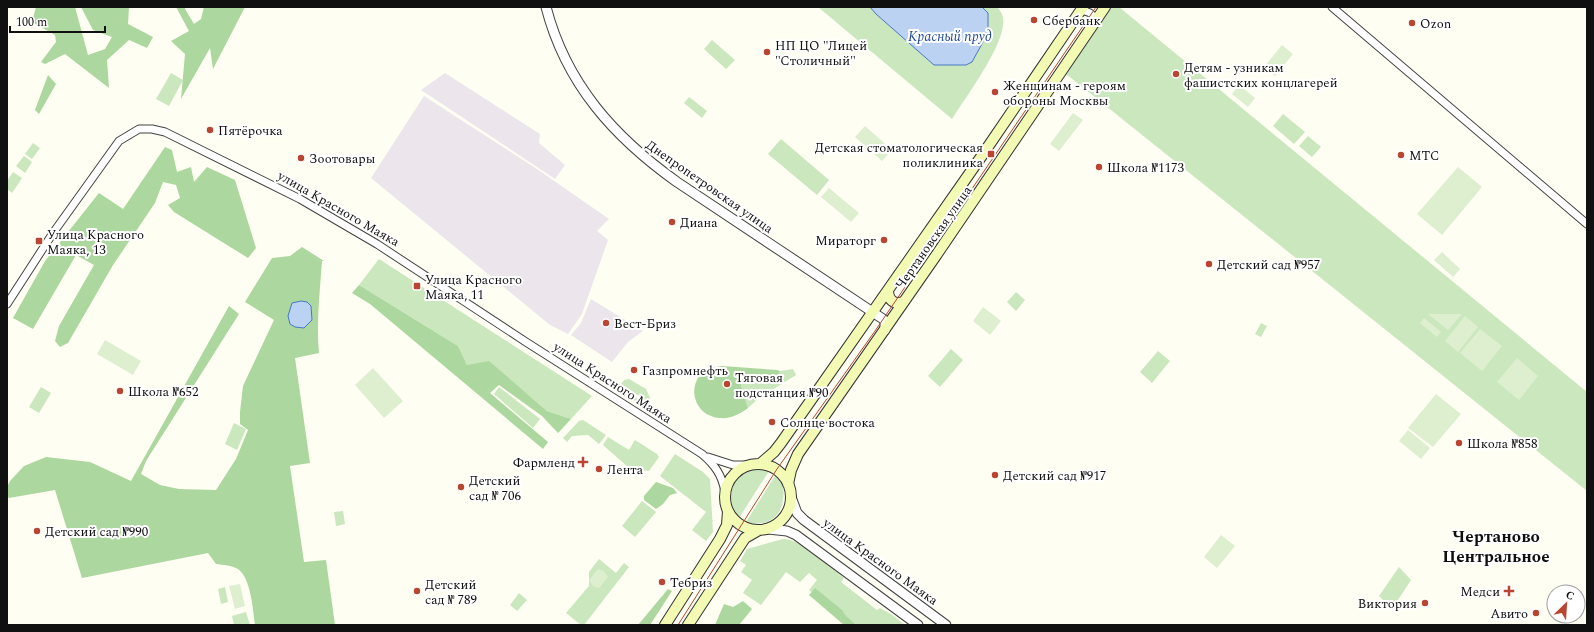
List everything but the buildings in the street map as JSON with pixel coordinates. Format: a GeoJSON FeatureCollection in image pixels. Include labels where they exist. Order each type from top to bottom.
{"type":"FeatureCollection","features":[{"type":"Feature","properties":{"kind":"main road","name":"Чертановская улица"},"geometry":{"type":"LineString","coordinates":[[688,625],[745,538],[776,524],[782,519],[789,505],[790,497],[788,484],[791,470],[798,454],[885,330],[1105,7]]}},
{"type":"Feature","properties":{"kind":"main road","name":"Чертановская улица"},"geometry":{"type":"LineString","coordinates":[[760,464],[767,459],[782,443],[1082,8]]}},
{"type":"Feature","properties":{"kind":"main road"},"geometry":{"type":"LineString","coordinates":[[888,290],[890,300],[899,304],[903,302]]}},
{"type":"Feature","properties":{"kind":"main road","name":"Чертановская улица"},"geometry":{"type":"LineString","coordinates":[[725,492],[733,475],[740,469],[749,465],[760,464],[777,469],[788,484]]}},
{"type":"Feature","properties":{"kind":"main road"},"geometry":{"type":"LineString","coordinates":[[665,625],[720,539],[727,525],[728,511],[725,492]]}},
{"type":"Feature","properties":{"kind":"main road"},"geometry":{"type":"LineString","coordinates":[[728,511],[741,525],[752,530],[763,530]]}},
{"type":"Feature","properties":{"kind":"street","name":"Днепропетровская улица"},"geometry":{"type":"LineString","coordinates":[[546,7],[561,50],[575,76],[601,113],[627,143],[677,182],[883,319],[885,322],[885,330]]}},
{"type":"Feature","properties":{"kind":"street"},"geometry":{"type":"LineString","coordinates":[[1332,7],[1587,224]]}},
{"type":"Feature","properties":{"kind":"street"},"geometry":{"type":"LineString","coordinates":[[1082,8],[1092,14],[1094,17],[1094,22]]}},
{"type":"Feature","properties":{"kind":"street","name":"улица Красного Маяка"},"geometry":{"type":"LineString","coordinates":[[7,304],[53,234],[118,141],[139,129],[152,129],[165,132],[279,188],[377,244],[526,342],[702,454],[712,462],[719,472],[725,492]]}},
{"type":"Feature","properties":{"kind":"street","name":"улица Красного Маяка"},"geometry":{"type":"LineString","coordinates":[[702,454],[718,461],[733,465],[749,465]]}},
{"type":"Feature","properties":{"kind":"street","name":"улица Красного Маяка"},"geometry":{"type":"LineString","coordinates":[[790,497],[798,513],[804,520],[946,625]]}},
{"type":"Feature","properties":{"kind":"street"},"geometry":{"type":"LineString","coordinates":[[763,530],[787,531],[796,535],[918,625]]}},
{"type":"Feature","properties":{"kind":"shaded area"},"geometry":{"type":"Polygon","coordinates":[[[445,73],[540,134],[539,143],[565,165],[555,179],[421,90],[445,73]]]}},
{"type":"Feature","properties":{"kind":"shaded area"},"geometry":{"type":"Polygon","coordinates":[[[424,96],[537,169],[609,219],[597,231],[608,240],[582,314],[568,334],[550,325],[371,178],[424,96]]]}},
{"type":"Feature","properties":{"kind":"shaded area"},"geometry":{"type":"Polygon","coordinates":[[[591,299],[643,331],[628,342],[612,362],[571,335],[581,323],[591,299]]]}},
{"type":"Feature","properties":{"kind":"green space"},"geometry":{"type":"Polygon","coordinates":[[[36,7],[75,7],[88,55],[105,49],[112,37],[93,30],[81,7],[129,7],[128,24],[153,37],[147,48],[129,40],[107,60],[109,88],[65,54],[45,64],[41,62],[56,42],[55,35],[32,22],[36,7]]]}},
{"type":"Feature","properties":{"kind":"green space"},"geometry":{"type":"Polygon","coordinates":[[[176,7],[186,7],[185,9],[194,24],[201,19],[204,7],[245,7],[213,69],[210,48],[181,99],[185,54],[171,41],[189,31],[176,7]]]}},
{"type":"Feature","properties":{"kind":"green space"},"geometry":{"type":"Polygon","coordinates":[[[818,7],[997,7],[1002,15],[1003,21],[997,46],[974,86],[952,119],[818,7]]]}},
{"type":"Feature","properties":{"kind":"green space"},"geometry":{"type":"Polygon","coordinates":[[[1112,7],[1119,7],[1587,392],[1587,491],[1066,74],[1112,7]]]}},
{"type":"Feature","properties":{"kind":"green space"},"geometry":{"type":"Polygon","coordinates":[[[712,40],[735,60],[726,69],[704,49],[712,40]]]}},
{"type":"Feature","properties":{"kind":"green space"},"geometry":{"type":"Polygon","coordinates":[[[1282,45],[1293,54],[1275,76],[1264,67],[1282,45]]]}},
{"type":"Feature","properties":{"kind":"green space"},"geometry":{"type":"Polygon","coordinates":[[[171,73],[183,80],[169,106],[156,99],[171,73]]]}},
{"type":"Feature","properties":{"kind":"green space"},"geometry":{"type":"Polygon","coordinates":[[[48,75],[56,84],[39,114],[35,110],[48,75]]]}},
{"type":"Feature","properties":{"kind":"green space"},"geometry":{"type":"Polygon","coordinates":[[[1239,85],[1255,98],[1248,107],[1232,94],[1239,85]]]}},
{"type":"Feature","properties":{"kind":"green space"},"geometry":{"type":"Polygon","coordinates":[[[689,97],[707,111],[702,118],[684,103],[689,97]]]}},
{"type":"Feature","properties":{"kind":"green space"},"geometry":{"type":"Polygon","coordinates":[[[1073,113],[1083,120],[1059,151],[1050,144],[1073,113]]]}},
{"type":"Feature","properties":{"kind":"green space"},"geometry":{"type":"Polygon","coordinates":[[[1283,114],[1305,132],[1294,144],[1273,126],[1283,114]]]}},
{"type":"Feature","properties":{"kind":"green space"},"geometry":{"type":"Polygon","coordinates":[[[865,126],[892,150],[882,161],[855,137],[865,126]]]}},
{"type":"Feature","properties":{"kind":"green space"},"geometry":{"type":"Polygon","coordinates":[[[1308,136],[1321,147],[1312,157],[1299,146],[1308,136]]]}},
{"type":"Feature","properties":{"kind":"green space"},"geometry":{"type":"Polygon","coordinates":[[[781,139],[829,180],[817,195],[768,154],[781,139]]]}},
{"type":"Feature","properties":{"kind":"green space"},"geometry":{"type":"Polygon","coordinates":[[[33,143],[40,148],[32,159],[25,154],[33,143]]]}},
{"type":"Feature","properties":{"kind":"green space"},"geometry":{"type":"Polygon","coordinates":[[[165,147],[172,150],[177,172],[191,167],[194,182],[207,167],[235,180],[256,248],[248,258],[174,212],[168,205],[180,198],[176,185],[163,182],[155,203],[113,265],[68,343],[60,347],[55,341],[59,326],[94,265],[76,255],[33,329],[13,318],[45,261],[99,193],[123,209],[165,147]]]}},
{"type":"Feature","properties":{"kind":"green space"},"geometry":{"type":"Polygon","coordinates":[[[24,156],[32,162],[25,173],[16,166],[24,156]]]}},
{"type":"Feature","properties":{"kind":"green space"},"geometry":{"type":"Polygon","coordinates":[[[1458,167],[1482,187],[1442,235],[1417,214],[1458,167]]]}},
{"type":"Feature","properties":{"kind":"green space"},"geometry":{"type":"Polygon","coordinates":[[[13,172],[22,178],[12,193],[7,189],[7,181],[13,172]]]}},
{"type":"Feature","properties":{"kind":"green space"},"geometry":{"type":"Polygon","coordinates":[[[829,188],[859,213],[851,222],[821,197],[829,188]]]}},
{"type":"Feature","properties":{"kind":"green space"},"geometry":{"type":"Polygon","coordinates":[[[302,247],[324,261],[322,261],[319,307],[319,353],[295,358],[310,463],[290,466],[304,562],[326,560],[335,625],[255,625],[251,595],[246,579],[238,569],[227,565],[216,564],[208,553],[82,578],[55,490],[9,498],[7,495],[7,487],[10,481],[24,466],[46,457],[90,462],[131,481],[229,306],[239,314],[146,461],[141,474],[160,485],[179,489],[216,490],[236,459],[248,430],[240,424],[243,386],[274,320],[245,302],[272,258],[290,256],[302,247]]]}},
{"type":"Feature","properties":{"kind":"green space"},"geometry":{"type":"Polygon","coordinates":[[[1442,252],[1460,269],[1453,277],[1434,260],[1442,252]]]}},
{"type":"Feature","properties":{"kind":"green space"},"geometry":{"type":"Polygon","coordinates":[[[379,259],[592,396],[571,419],[547,411],[526,393],[467,365],[458,346],[359,285],[379,259]]]}},
{"type":"Feature","properties":{"kind":"green space"},"geometry":{"type":"Polygon","coordinates":[[[359,285],[458,346],[467,365],[489,361],[547,411],[571,419],[558,433],[542,416],[499,385],[490,393],[548,442],[543,449],[370,304],[352,293],[359,285]]]}},
{"type":"Feature","properties":{"kind":"green space"},"geometry":{"type":"Polygon","coordinates":[[[1016,292],[1025,300],[1016,311],[1007,302],[1016,292]]]}},
{"type":"Feature","properties":{"kind":"green space"},"geometry":{"type":"Polygon","coordinates":[[[983,307],[1001,321],[990,335],[973,321],[983,307]]]}},
{"type":"Feature","properties":{"kind":"green space"},"geometry":{"type":"Polygon","coordinates":[[[1428,314],[1462,314],[1448,330],[1428,314]]]}},
{"type":"Feature","properties":{"kind":"green space"},"geometry":{"type":"Polygon","coordinates":[[[1465,316],[1478,327],[1458,352],[1445,341],[1465,316]]]}},
{"type":"Feature","properties":{"kind":"green space"},"geometry":{"type":"Polygon","coordinates":[[[1424,318],[1441,332],[1437,337],[1420,323],[1424,318]]]}},
{"type":"Feature","properties":{"kind":"green space"},"geometry":{"type":"Polygon","coordinates":[[[1261,323],[1267,326],[1261,337],[1255,334],[1261,323]]]}},
{"type":"Feature","properties":{"kind":"green space"},"geometry":{"type":"Polygon","coordinates":[[[1480,329],[1502,346],[1482,371],[1460,353],[1480,329]]]}},
{"type":"Feature","properties":{"kind":"green space"},"geometry":{"type":"Polygon","coordinates":[[[105,340],[141,361],[133,375],[97,354],[105,340]]]}},
{"type":"Feature","properties":{"kind":"green space"},"geometry":{"type":"Polygon","coordinates":[[[951,349],[963,360],[940,387],[928,376],[951,349]]]}},
{"type":"Feature","properties":{"kind":"green space"},"geometry":{"type":"Polygon","coordinates":[[[1158,351],[1170,361],[1152,383],[1140,372],[1158,351]]]}},
{"type":"Feature","properties":{"kind":"green space"},"geometry":{"type":"Polygon","coordinates":[[[1517,358],[1538,376],[1519,400],[1497,382],[1517,358]]]}},
{"type":"Feature","properties":{"kind":"green space"},"geometry":{"type":"Polygon","coordinates":[[[722,366],[780,371],[776,378],[771,380],[763,377],[753,381],[747,374],[740,374],[741,385],[748,408],[735,416],[720,418],[706,414],[701,409],[697,404],[694,391],[698,378],[704,371],[709,368],[722,366]]]}},
{"type":"Feature","properties":{"kind":"green space"},"geometry":{"type":"Polygon","coordinates":[[[373,368],[403,401],[384,418],[355,385],[373,368]]]}},
{"type":"Feature","properties":{"kind":"green space"},"geometry":{"type":"Polygon","coordinates":[[[793,369],[796,375],[759,398],[748,408],[741,385],[740,374],[747,374],[753,381],[779,373],[780,371],[793,369]]]}},
{"type":"Feature","properties":{"kind":"green space"},"geometry":{"type":"Polygon","coordinates":[[[629,379],[646,389],[650,398],[648,402],[621,384],[624,380],[629,379]]]}},
{"type":"Feature","properties":{"kind":"green space"},"geometry":{"type":"Polygon","coordinates":[[[41,387],[51,393],[39,413],[29,407],[41,387]]]}},
{"type":"Feature","properties":{"kind":"green space"},"geometry":{"type":"Polygon","coordinates":[[[499,387],[540,419],[533,428],[494,394],[499,387]]]}},
{"type":"Feature","properties":{"kind":"green space"},"geometry":{"type":"Polygon","coordinates":[[[619,387],[647,405],[643,406],[619,391],[619,387]]]}},
{"type":"Feature","properties":{"kind":"green space"},"geometry":{"type":"Polygon","coordinates":[[[1436,394],[1461,414],[1433,447],[1408,428],[1436,394]]]}},
{"type":"Feature","properties":{"kind":"green space"},"geometry":{"type":"Polygon","coordinates":[[[583,420],[606,435],[599,444],[588,435],[572,436],[567,442],[563,438],[579,421],[583,420]]]}},
{"type":"Feature","properties":{"kind":"green space"},"geometry":{"type":"Polygon","coordinates":[[[234,423],[246,429],[237,450],[225,444],[234,423]]]}},
{"type":"Feature","properties":{"kind":"green space"},"geometry":{"type":"Polygon","coordinates":[[[1408,430],[1430,448],[1421,459],[1399,441],[1408,430]]]}},
{"type":"Feature","properties":{"kind":"green space"},"geometry":{"type":"Polygon","coordinates":[[[608,437],[629,450],[635,440],[657,454],[659,457],[649,471],[633,469],[628,467],[603,445],[608,437]]]}},
{"type":"Feature","properties":{"kind":"green space"},"geometry":{"type":"Polygon","coordinates":[[[675,454],[703,472],[710,479],[713,532],[706,541],[692,530],[706,512],[660,476],[675,454]]]}},
{"type":"Feature","properties":{"kind":"green space"},"geometry":{"type":"Polygon","coordinates":[[[754,468],[769,471],[739,518],[733,510],[730,502],[730,487],[738,475],[754,468]]]}},
{"type":"Feature","properties":{"kind":"green space"},"geometry":{"type":"Polygon","coordinates":[[[775,476],[782,485],[784,491],[782,506],[779,512],[775,517],[765,522],[746,522],[775,476]]]}},
{"type":"Feature","properties":{"kind":"green space"},"geometry":{"type":"Polygon","coordinates":[[[656,482],[673,488],[677,493],[670,495],[663,504],[656,509],[644,500],[644,496],[656,482]]]}},
{"type":"Feature","properties":{"kind":"green space"},"geometry":{"type":"Polygon","coordinates":[[[642,501],[656,512],[635,537],[622,526],[642,501]]]}},
{"type":"Feature","properties":{"kind":"green space"},"geometry":{"type":"Polygon","coordinates":[[[343,511],[345,524],[336,526],[334,512],[343,511]]]}},
{"type":"Feature","properties":{"kind":"green space"},"geometry":{"type":"Polygon","coordinates":[[[1221,535],[1235,546],[1217,568],[1204,557],[1221,535]]]}},
{"type":"Feature","properties":{"kind":"green space"},"geometry":{"type":"Polygon","coordinates":[[[783,539],[798,543],[807,548],[844,578],[841,582],[877,610],[880,608],[891,614],[905,625],[850,625],[809,590],[817,580],[809,573],[800,582],[786,572],[761,605],[743,593],[752,580],[741,572],[746,565],[740,561],[747,549],[783,539]]]}},
{"type":"Feature","properties":{"kind":"green space"},"geometry":{"type":"Polygon","coordinates":[[[599,559],[616,573],[624,563],[629,567],[584,625],[581,625],[566,613],[589,586],[589,572],[599,559]]]}},
{"type":"Feature","properties":{"kind":"green space"},"geometry":{"type":"Polygon","coordinates":[[[1399,567],[1411,580],[1392,609],[1379,596],[1399,567]]]}},
{"type":"Feature","properties":{"kind":"green space"},"geometry":{"type":"Polygon","coordinates":[[[598,569],[604,571],[608,577],[599,588],[593,586],[589,580],[598,569]]]}},
{"type":"Feature","properties":{"kind":"green space"},"geometry":{"type":"Polygon","coordinates":[[[240,584],[245,606],[235,609],[229,586],[240,584]]]}},
{"type":"Feature","properties":{"kind":"green space"},"geometry":{"type":"Polygon","coordinates":[[[225,587],[228,602],[221,604],[218,589],[225,587]]]}},
{"type":"Feature","properties":{"kind":"green space"},"geometry":{"type":"Polygon","coordinates":[[[815,588],[842,610],[856,625],[844,625],[809,595],[815,588]]]}},
{"type":"Feature","properties":{"kind":"green space"},"geometry":{"type":"Polygon","coordinates":[[[668,589],[672,591],[650,625],[638,625],[668,589]]]}},
{"type":"Feature","properties":{"kind":"green space"},"geometry":{"type":"Polygon","coordinates":[[[519,593],[527,600],[517,611],[510,605],[519,593]]]}},
{"type":"Feature","properties":{"kind":"green space"},"geometry":{"type":"Polygon","coordinates":[[[743,601],[752,609],[739,625],[715,625],[724,604],[733,607],[743,601]]]}},
{"type":"Feature","properties":{"kind":"green space"},"geometry":{"type":"Polygon","coordinates":[[[246,612],[250,625],[234,625],[232,616],[246,612]]]}},
{"type":"Feature","properties":{"kind":"water","name":"Красный пруд"},"geometry":{"type":"Polygon","coordinates":[[[870,7],[982,7],[988,13],[988,28],[983,42],[972,62],[966,65],[934,65],[870,7]]]}},
{"type":"Feature","properties":{"kind":"water"},"geometry":{"type":"Polygon","coordinates":[[[301,301],[307,302],[311,306],[312,320],[304,328],[295,327],[290,324],[288,316],[292,303],[301,301]]]}},
{"type":"Feature","properties":{"kind":"tram line"},"geometry":{"type":"LineString","coordinates":[[678,625],[777,469],[875,331],[1096,7]]}},
{"type":"Feature","properties":{"kind":"place","name":"Сбербанк"},"geometry":{"type":"Point","coordinates":[1034,20]}},
{"type":"Feature","properties":{"kind":"place","name":"Ozon"},"geometry":{"type":"Point","coordinates":[1412,23]}},
{"type":"Feature","properties":{"kind":"place","name":"НП ЦО \"Лицей \"Столичный\""},"geometry":{"type":"Point","coordinates":[767,52]}},
{"type":"Feature","properties":{"kind":"place","name":"Детям - узникам фашистских концлагерей"},"geometry":{"type":"Point","coordinates":[1176,74]}},
{"type":"Feature","properties":{"kind":"place","name":"Женщинам - героям обороны Москвы"},"geometry":{"type":"Point","coordinates":[995,92]}},
{"type":"Feature","properties":{"kind":"place","name":"Пятёрочка"},"geometry":{"type":"Point","coordinates":[210,130]}},
{"type":"Feature","properties":{"kind":"place","name":"Детская стоматологическая поликлиника"},"geometry":{"type":"Point","coordinates":[991,154]}},
{"type":"Feature","properties":{"kind":"place","name":"МТС"},"geometry":{"type":"Point","coordinates":[1401,155]}},
{"type":"Feature","properties":{"kind":"place","name":"Зоотовары"},"geometry":{"type":"Point","coordinates":[301,158]}},
{"type":"Feature","properties":{"kind":"place","name":"Школа №1173"},"geometry":{"type":"Point","coordinates":[1099,167]}},
{"type":"Feature","properties":{"kind":"place","name":"Диана"},"geometry":{"type":"Point","coordinates":[672,222]}},
{"type":"Feature","properties":{"kind":"place","name":"Мираторг"},"geometry":{"type":"Point","coordinates":[884,240]}},
{"type":"Feature","properties":{"kind":"place","name":"Улица Красного Маяка, 13"},"geometry":{"type":"Point","coordinates":[39,241]}},
{"type":"Feature","properties":{"kind":"place","name":"Детский сад №957"},"geometry":{"type":"Point","coordinates":[1209,264]}},
{"type":"Feature","properties":{"kind":"place","name":"Улица Красного Маяка, 11"},"geometry":{"type":"Point","coordinates":[417,286]}},
{"type":"Feature","properties":{"kind":"place","name":"Вест-Бриз"},"geometry":{"type":"Point","coordinates":[606,323]}},
{"type":"Feature","properties":{"kind":"place","name":"Газпромнефть"},"geometry":{"type":"Point","coordinates":[634,370]}},
{"type":"Feature","properties":{"kind":"place","name":"Тяговая подстанция №90"},"geometry":{"type":"Point","coordinates":[727,384]}},
{"type":"Feature","properties":{"kind":"place","name":"Школа №652"},"geometry":{"type":"Point","coordinates":[120,391]}},
{"type":"Feature","properties":{"kind":"place","name":"Солнце востока"},"geometry":{"type":"Point","coordinates":[772,422]}},
{"type":"Feature","properties":{"kind":"place","name":"Школа №858"},"geometry":{"type":"Point","coordinates":[1459,443]}},
{"type":"Feature","properties":{"kind":"place","name":"Фармленд"},"geometry":{"type":"Point","coordinates":[583,462]}},
{"type":"Feature","properties":{"kind":"place","name":"Лента"},"geometry":{"type":"Point","coordinates":[599,469]}},
{"type":"Feature","properties":{"kind":"place","name":"Детский сад №917"},"geometry":{"type":"Point","coordinates":[995,475]}},
{"type":"Feature","properties":{"kind":"place","name":"Детский сад № 706"},"geometry":{"type":"Point","coordinates":[461,487]}},
{"type":"Feature","properties":{"kind":"place","name":"Детский сад №990"},"geometry":{"type":"Point","coordinates":[37,531]}},
{"type":"Feature","properties":{"kind":"place","name":"Тебриз"},"geometry":{"type":"Point","coordinates":[662,582]}},
{"type":"Feature","properties":{"kind":"place","name":"Детский сад № 789"},"geometry":{"type":"Point","coordinates":[417,591]}},
{"type":"Feature","properties":{"kind":"place","name":"Медси"},"geometry":{"type":"Point","coordinates":[1509,591]}},
{"type":"Feature","properties":{"kind":"place","name":"Виктория"},"geometry":{"type":"Point","coordinates":[1425,603]}},
{"type":"Feature","properties":{"kind":"place","name":"Авито"},"geometry":{"type":"Point","coordinates":[1536,613]}},
{"type":"Feature","properties":{"kind":"district","name":"Чертаново Центральное"},"geometry":{"type":"Point","coordinates":[1496,546]}}]}
